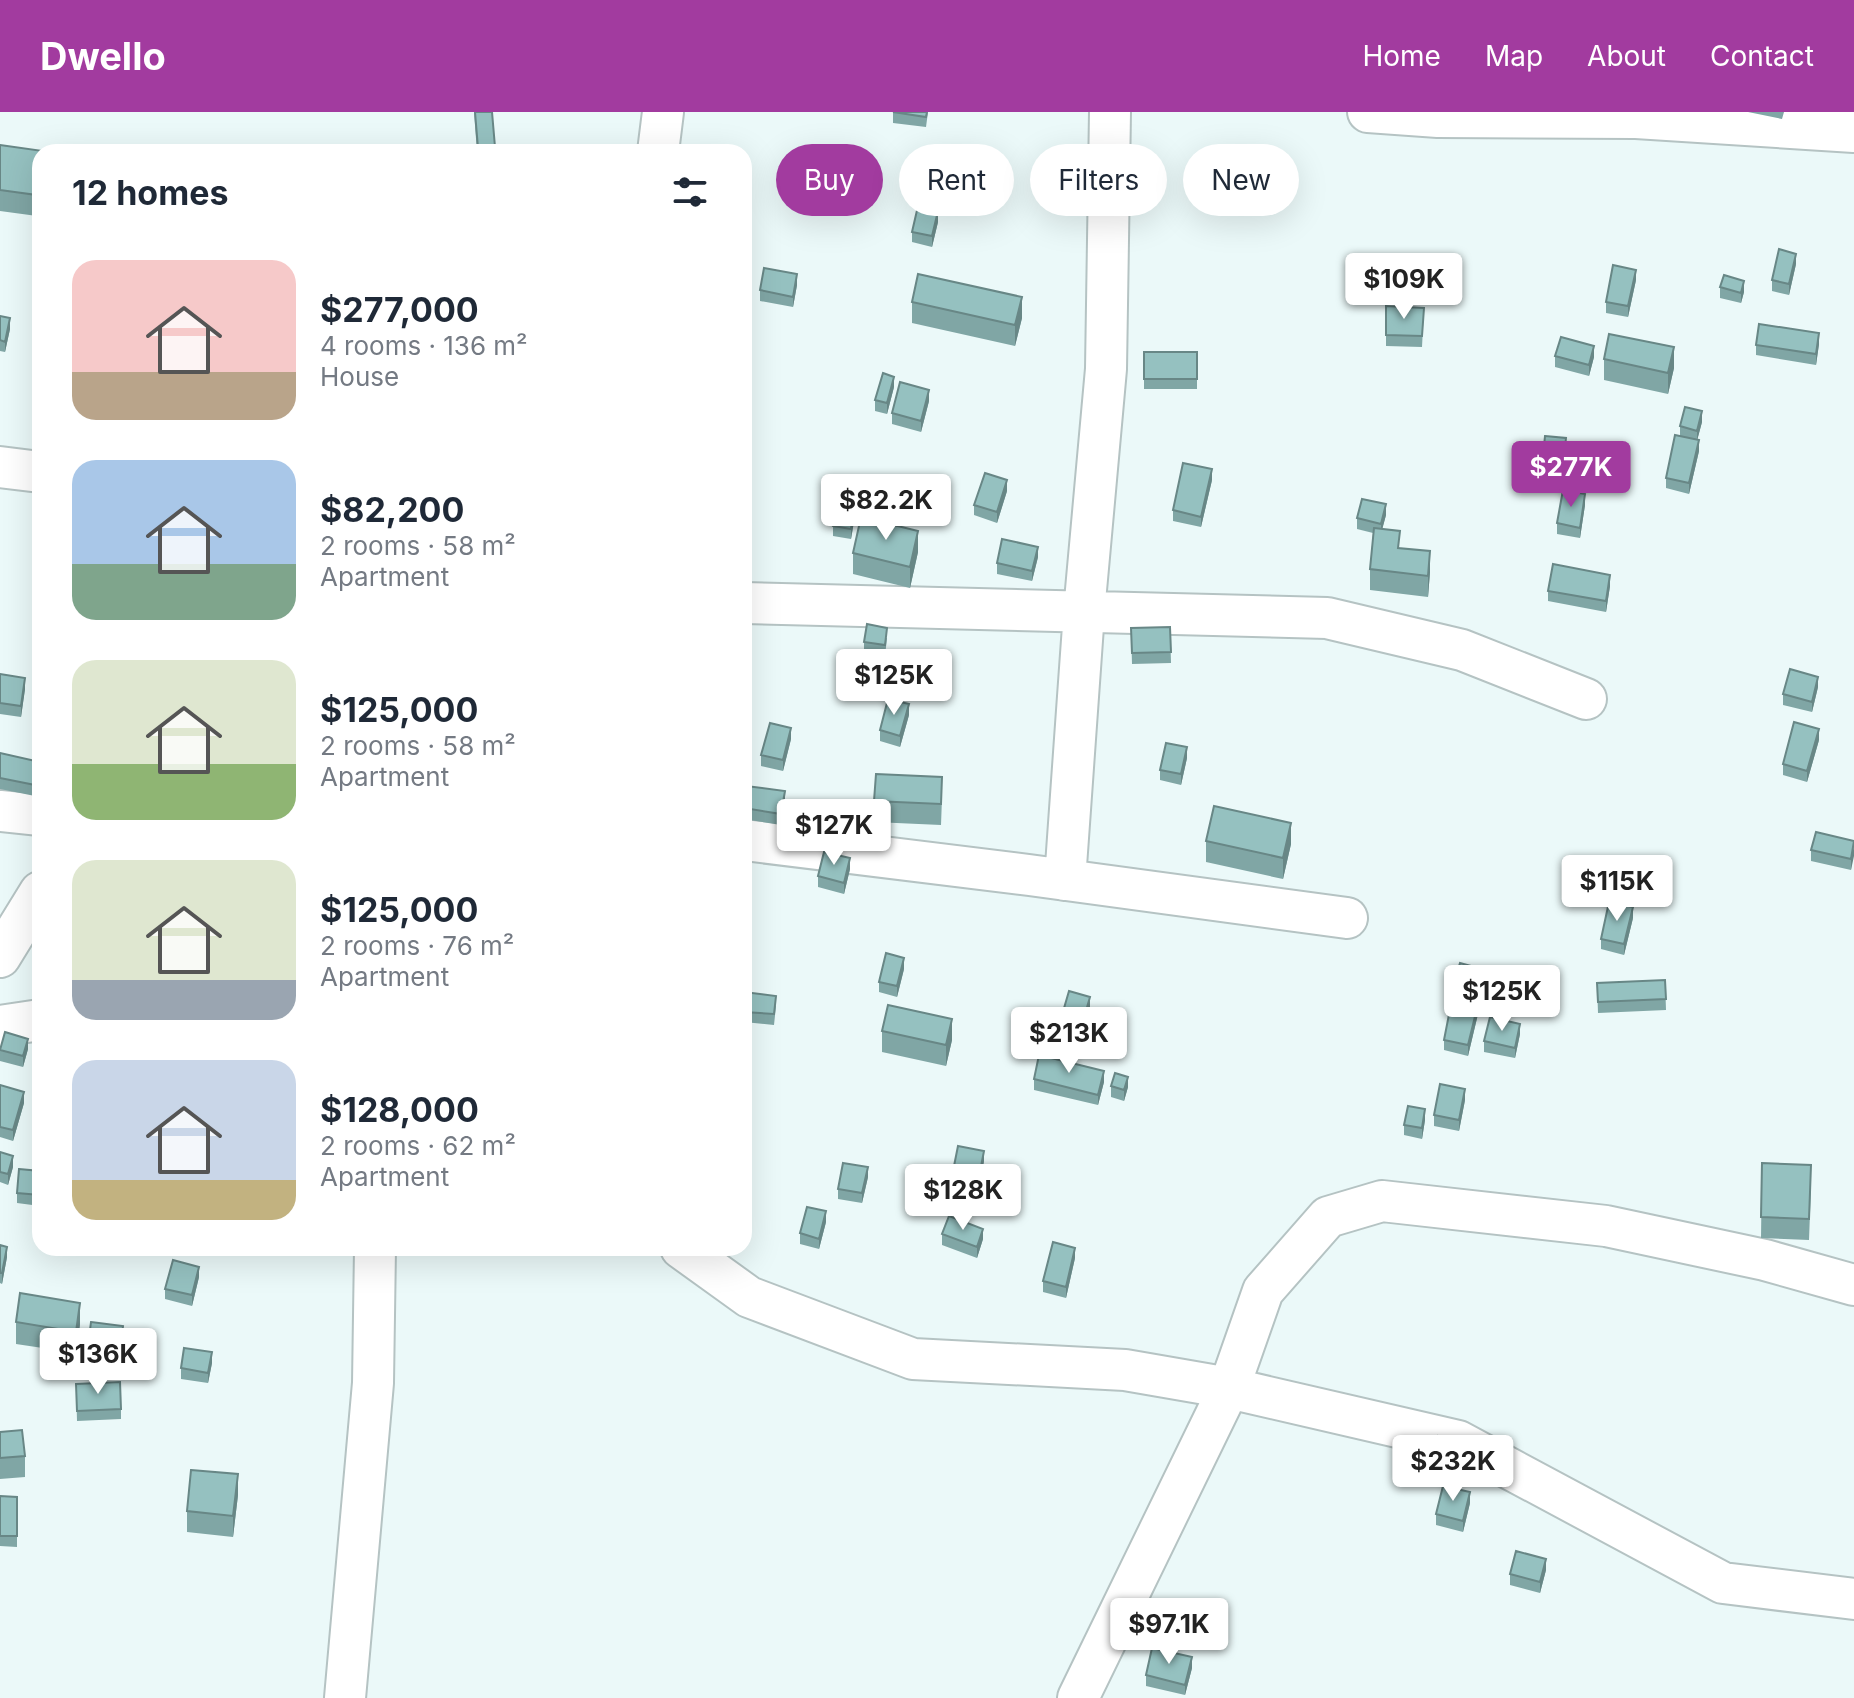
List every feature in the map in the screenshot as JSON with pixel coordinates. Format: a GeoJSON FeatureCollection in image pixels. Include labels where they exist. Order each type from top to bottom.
{"type":"FeatureCollection","features":[{"type":"Feature","properties":{"kind":"street"},"geometry":{"type":"LineString","coordinates":[[659,144],[663,112]]}},
{"type":"Feature","properties":{"kind":"street"},"geometry":{"type":"LineString","coordinates":[[1065,880],[1084,612],[1106,369],[1110,112]]}},
{"type":"Feature","properties":{"kind":"street"},"geometry":{"type":"LineString","coordinates":[[1368,112],[1438,117],[1636,118],[1854,132]]}},
{"type":"Feature","properties":{"kind":"street"},"geometry":{"type":"LineString","coordinates":[[0,467],[32,471]]}},
{"type":"Feature","properties":{"kind":"street"},"geometry":{"type":"LineString","coordinates":[[752,603],[1327,618],[1462,650],[1586,699]]}},
{"type":"Feature","properties":{"kind":"street"},"geometry":{"type":"LineString","coordinates":[[0,811],[32,814]]}},
{"type":"Feature","properties":{"kind":"street"},"geometry":{"type":"LineString","coordinates":[[752,841],[1347,918]]}},
{"type":"Feature","properties":{"kind":"street"},"geometry":{"type":"LineString","coordinates":[[0,957],[32,905]]}},
{"type":"Feature","properties":{"kind":"street"},"geometry":{"type":"LineString","coordinates":[[0,1026],[32,1021]]}},
{"type":"Feature","properties":{"kind":"street"},"geometry":{"type":"LineString","coordinates":[[1078,1698],[1229,1388],[1263,1291],[1328,1217],[1382,1201],[1606,1226],[1765,1260],[1854,1285]]}},
{"type":"Feature","properties":{"kind":"street"},"geometry":{"type":"LineString","coordinates":[[345,1698],[373,1383],[375,1256]]}},
{"type":"Feature","properties":{"kind":"street"},"geometry":{"type":"LineString","coordinates":[[692,1256],[749,1297],[913,1359],[1125,1370],[1229,1388],[1458,1441],[1723,1583],[1854,1599]]}},
{"type":"Feature","properties":{"kind":"building"},"geometry":{"type":"Polygon","coordinates":[[[475,112],[492,112],[495,144],[478,144],[475,112]]]}},
{"type":"Feature","properties":{"kind":"building"},"geometry":{"type":"Polygon","coordinates":[[[893,112],[927,112],[926,117],[893,112]]]}},
{"type":"Feature","properties":{"kind":"building"},"geometry":{"type":"Polygon","coordinates":[[[0,145],[32,149],[32,194],[0,190],[0,145]]]}},
{"type":"Feature","properties":{"kind":"building"},"geometry":{"type":"Polygon","coordinates":[[[916,216],[937,216],[932,236],[912,232],[916,216]]]}},
{"type":"Feature","properties":{"kind":"building"},"geometry":{"type":"Polygon","coordinates":[[[1779,249],[1796,254],[1789,284],[1772,280],[1779,249]]]}},
{"type":"Feature","properties":{"kind":"building"},"geometry":{"type":"Polygon","coordinates":[[[1613,265],[1636,270],[1628,306],[1606,302],[1613,265]]]}},
{"type":"Feature","properties":{"kind":"building"},"geometry":{"type":"Polygon","coordinates":[[[764,268],[797,274],[793,297],[760,290],[764,268]]]}},
{"type":"Feature","properties":{"kind":"building"},"geometry":{"type":"Polygon","coordinates":[[[918,274],[1022,297],[1015,325],[912,302],[918,274]]]}},
{"type":"Feature","properties":{"kind":"building"},"geometry":{"type":"Polygon","coordinates":[[[1724,275],[1744,281],[1741,293],[1720,287],[1724,275]]]}},
{"type":"Feature","properties":{"kind":"building"},"geometry":{"type":"Polygon","coordinates":[[[1386,306],[1424,308],[1422,336],[1386,335],[1386,306]]]}},
{"type":"Feature","properties":{"kind":"building"},"geometry":{"type":"Polygon","coordinates":[[[0,316],[10,318],[5,342],[0,340],[0,316]]]}},
{"type":"Feature","properties":{"kind":"building"},"geometry":{"type":"Polygon","coordinates":[[[1759,324],[1819,333],[1816,354],[1756,345],[1759,324]]]}},
{"type":"Feature","properties":{"kind":"building"},"geometry":{"type":"Polygon","coordinates":[[[1609,334],[1674,347],[1668,373],[1604,359],[1609,334]]]}},
{"type":"Feature","properties":{"kind":"building"},"geometry":{"type":"Polygon","coordinates":[[[1561,337],[1594,346],[1589,365],[1555,356],[1561,337]]]}},
{"type":"Feature","properties":{"kind":"building"},"geometry":{"type":"Polygon","coordinates":[[[1144,352],[1197,352],[1197,379],[1144,379],[1144,352]]]}},
{"type":"Feature","properties":{"kind":"building"},"geometry":{"type":"Polygon","coordinates":[[[883,373],[894,377],[887,403],[875,400],[883,373]]]}},
{"type":"Feature","properties":{"kind":"building"},"geometry":{"type":"Polygon","coordinates":[[[900,382],[929,390],[921,421],[892,413],[900,382]]]}},
{"type":"Feature","properties":{"kind":"building"},"geometry":{"type":"Polygon","coordinates":[[[1685,407],[1702,411],[1697,431],[1680,426],[1685,407]]]}},
{"type":"Feature","properties":{"kind":"building"},"geometry":{"type":"Polygon","coordinates":[[[1675,435],[1699,440],[1689,483],[1666,478],[1675,435]]]}},
{"type":"Feature","properties":{"kind":"building"},"geometry":{"type":"Polygon","coordinates":[[[1545,436],[1566,438],[1562,478],[1541,476],[1545,436]]]}},
{"type":"Feature","properties":{"kind":"building"},"geometry":{"type":"Polygon","coordinates":[[[1183,463],[1212,469],[1201,517],[1173,510],[1183,463]]]}},
{"type":"Feature","properties":{"kind":"building"},"geometry":{"type":"Polygon","coordinates":[[[985,473],[1007,480],[997,512],[974,505],[985,473]]]}},
{"type":"Feature","properties":{"kind":"building"},"geometry":{"type":"Polygon","coordinates":[[[840,484],[858,487],[851,529],[833,526],[840,484]]]}},
{"type":"Feature","properties":{"kind":"building"},"geometry":{"type":"Polygon","coordinates":[[[1563,490],[1585,494],[1580,528],[1557,523],[1563,490]]]}},
{"type":"Feature","properties":{"kind":"building"},"geometry":{"type":"Polygon","coordinates":[[[1362,499],[1386,504],[1381,524],[1357,518],[1362,499]]]}},
{"type":"Feature","properties":{"kind":"building"},"geometry":{"type":"Polygon","coordinates":[[[861,517],[918,531],[910,567],[853,553],[861,517]]]}},
{"type":"Feature","properties":{"kind":"building"},"geometry":{"type":"Polygon","coordinates":[[[1374,528],[1400,531],[1398,548],[1430,551],[1428,576],[1370,569],[1374,528]]]}},
{"type":"Feature","properties":{"kind":"building"},"geometry":{"type":"Polygon","coordinates":[[[1002,539],[1038,547],[1032,571],[997,563],[1002,539]]]}},
{"type":"Feature","properties":{"kind":"building"},"geometry":{"type":"Polygon","coordinates":[[[1553,564],[1610,575],[1606,601],[1548,591],[1553,564]]]}},
{"type":"Feature","properties":{"kind":"building"},"geometry":{"type":"Polygon","coordinates":[[[867,624],[887,628],[885,645],[864,642],[867,624]]]}},
{"type":"Feature","properties":{"kind":"building"},"geometry":{"type":"Polygon","coordinates":[[[1170,627],[1171,652],[1132,653],[1131,628],[1170,627]]]}},
{"type":"Feature","properties":{"kind":"building"},"geometry":{"type":"Polygon","coordinates":[[[1790,669],[1818,677],[1812,702],[1783,694],[1790,669]]]}},
{"type":"Feature","properties":{"kind":"building"},"geometry":{"type":"Polygon","coordinates":[[[0,674],[25,678],[21,706],[0,703],[0,674]]]}},
{"type":"Feature","properties":{"kind":"building"},"geometry":{"type":"Polygon","coordinates":[[[888,699],[909,704],[900,736],[880,730],[888,699]]]}},
{"type":"Feature","properties":{"kind":"building"},"geometry":{"type":"Polygon","coordinates":[[[1794,722],[1819,729],[1807,771],[1783,764],[1794,722]]]}},
{"type":"Feature","properties":{"kind":"building"},"geometry":{"type":"Polygon","coordinates":[[[770,723],[791,728],[783,760],[761,755],[770,723]]]}},
{"type":"Feature","properties":{"kind":"building"},"geometry":{"type":"Polygon","coordinates":[[[1166,743],[1187,747],[1181,774],[1160,770],[1166,743]]]}},
{"type":"Feature","properties":{"kind":"building"},"geometry":{"type":"Polygon","coordinates":[[[0,753],[32,760],[32,784],[0,778],[0,753]]]}},
{"type":"Feature","properties":{"kind":"building"},"geometry":{"type":"Polygon","coordinates":[[[876,774],[942,777],[941,804],[874,801],[876,774]]]}},
{"type":"Feature","properties":{"kind":"building"},"geometry":{"type":"Polygon","coordinates":[[[752,787],[785,791],[781,814],[752,809],[752,787]]]}},
{"type":"Feature","properties":{"kind":"building"},"geometry":{"type":"Polygon","coordinates":[[[1214,806],[1291,823],[1283,858],[1206,841],[1214,806]]]}},
{"type":"Feature","properties":{"kind":"building"},"geometry":{"type":"Polygon","coordinates":[[[1816,832],[1854,841],[1851,859],[1811,850],[1816,832]]]}},
{"type":"Feature","properties":{"kind":"building"},"geometry":{"type":"Polygon","coordinates":[[[824,852],[850,858],[844,883],[818,876],[824,852]]]}},
{"type":"Feature","properties":{"kind":"building"},"geometry":{"type":"Polygon","coordinates":[[[1609,902],[1633,907],[1624,944],[1601,939],[1609,902]]]}},
{"type":"Feature","properties":{"kind":"building"},"geometry":{"type":"Polygon","coordinates":[[[886,953],[904,958],[897,986],[879,982],[886,953]]]}},
{"type":"Feature","properties":{"kind":"building"},"geometry":{"type":"Polygon","coordinates":[[[1460,963],[1500,974],[1495,994],[1454,983],[1460,963]]]}},
{"type":"Feature","properties":{"kind":"building"},"geometry":{"type":"Polygon","coordinates":[[[1665,980],[1666,999],[1598,1002],[1597,983],[1665,980]]]}},
{"type":"Feature","properties":{"kind":"building"},"geometry":{"type":"Polygon","coordinates":[[[1069,991],[1090,997],[1081,1028],[1060,1022],[1069,991]]]}},
{"type":"Feature","properties":{"kind":"building"},"geometry":{"type":"Polygon","coordinates":[[[752,993],[776,996],[774,1014],[752,1013],[752,993]]]}},
{"type":"Feature","properties":{"kind":"building"},"geometry":{"type":"Polygon","coordinates":[[[1452,999],[1478,1004],[1468,1045],[1444,1040],[1452,999]]]}},
{"type":"Feature","properties":{"kind":"building"},"geometry":{"type":"Polygon","coordinates":[[[888,1005],[952,1019],[946,1045],[882,1031],[888,1005]]]}},
{"type":"Feature","properties":{"kind":"building"},"geometry":{"type":"Polygon","coordinates":[[[1490,1017],[1520,1024],[1515,1048],[1484,1041],[1490,1017]]]}},
{"type":"Feature","properties":{"kind":"building"},"geometry":{"type":"Polygon","coordinates":[[[5,1032],[28,1039],[23,1056],[0,1050],[5,1032]]]}},
{"type":"Feature","properties":{"kind":"building"},"geometry":{"type":"Polygon","coordinates":[[[1039,1055],[1104,1071],[1098,1095],[1034,1079],[1039,1055]]]}},
{"type":"Feature","properties":{"kind":"building"},"geometry":{"type":"Polygon","coordinates":[[[1115,1073],[1128,1077],[1124,1090],[1111,1086],[1115,1073]]]}},
{"type":"Feature","properties":{"kind":"building"},"geometry":{"type":"Polygon","coordinates":[[[1440,1084],[1465,1089],[1459,1120],[1434,1115],[1440,1084]]]}},
{"type":"Feature","properties":{"kind":"building"},"geometry":{"type":"Polygon","coordinates":[[[0,1085],[24,1092],[13,1130],[0,1127],[0,1085]]]}},
{"type":"Feature","properties":{"kind":"building"},"geometry":{"type":"Polygon","coordinates":[[[1408,1106],[1425,1109],[1422,1128],[1404,1125],[1408,1106]]]}},
{"type":"Feature","properties":{"kind":"building"},"geometry":{"type":"Polygon","coordinates":[[[958,1146],[984,1151],[977,1187],[951,1181],[958,1146]]]}},
{"type":"Feature","properties":{"kind":"building"},"geometry":{"type":"Polygon","coordinates":[[[0,1152],[13,1156],[8,1174],[0,1172],[0,1152]]]}},
{"type":"Feature","properties":{"kind":"building"},"geometry":{"type":"Polygon","coordinates":[[[843,1163],[868,1167],[862,1193],[838,1189],[843,1163]]]}},
{"type":"Feature","properties":{"kind":"building"},"geometry":{"type":"Polygon","coordinates":[[[1762,1163],[1811,1165],[1809,1219],[1761,1217],[1762,1163]]]}},
{"type":"Feature","properties":{"kind":"building"},"geometry":{"type":"Polygon","coordinates":[[[19,1169],[32,1170],[32,1194],[17,1193],[19,1169]]]}},
{"type":"Feature","properties":{"kind":"building"},"geometry":{"type":"Polygon","coordinates":[[[807,1207],[826,1211],[819,1239],[800,1233],[807,1207]]]}},
{"type":"Feature","properties":{"kind":"building"},"geometry":{"type":"Polygon","coordinates":[[[949,1216],[983,1229],[977,1247],[942,1234],[949,1216]]]}},
{"type":"Feature","properties":{"kind":"building"},"geometry":{"type":"Polygon","coordinates":[[[1053,1242],[1075,1248],[1066,1287],[1043,1281],[1053,1242]]]}},
{"type":"Feature","properties":{"kind":"building"},"geometry":{"type":"Polygon","coordinates":[[[0,1245],[7,1247],[2,1273],[0,1273],[0,1245]]]}},
{"type":"Feature","properties":{"kind":"building"},"geometry":{"type":"Polygon","coordinates":[[[173,1260],[199,1267],[192,1295],[165,1289],[173,1260]]]}},
{"type":"Feature","properties":{"kind":"building"},"geometry":{"type":"Polygon","coordinates":[[[20,1293],[80,1303],[76,1332],[16,1322],[20,1293]]]}},
{"type":"Feature","properties":{"kind":"building"},"geometry":{"type":"Polygon","coordinates":[[[91,1322],[123,1326],[120,1350],[88,1346],[91,1322]]]}},
{"type":"Feature","properties":{"kind":"building"},"geometry":{"type":"Polygon","coordinates":[[[184,1348],[212,1352],[208,1373],[181,1368],[184,1348]]]}},
{"type":"Feature","properties":{"kind":"building"},"geometry":{"type":"Polygon","coordinates":[[[120,1382],[121,1409],[77,1411],[76,1384],[120,1382]]]}},
{"type":"Feature","properties":{"kind":"building"},"geometry":{"type":"Polygon","coordinates":[[[22,1430],[25,1456],[0,1458],[0,1432],[22,1430]]]}},
{"type":"Feature","properties":{"kind":"building"},"geometry":{"type":"Polygon","coordinates":[[[1438,1436],[1464,1444],[1457,1470],[1430,1462],[1438,1436]]]}},
{"type":"Feature","properties":{"kind":"building"},"geometry":{"type":"Polygon","coordinates":[[[191,1470],[238,1474],[233,1516],[187,1511],[191,1470]]]}},
{"type":"Feature","properties":{"kind":"building"},"geometry":{"type":"Polygon","coordinates":[[[1443,1486],[1470,1492],[1463,1521],[1436,1514],[1443,1486]]]}},
{"type":"Feature","properties":{"kind":"building"},"geometry":{"type":"Polygon","coordinates":[[[0,1496],[17,1497],[17,1536],[0,1536],[0,1496]]]}},
{"type":"Feature","properties":{"kind":"building"},"geometry":{"type":"Polygon","coordinates":[[[1516,1551],[1546,1559],[1540,1582],[1510,1574],[1516,1551]]]}},
{"type":"Feature","properties":{"kind":"building"},"geometry":{"type":"Polygon","coordinates":[[[1152,1648],[1192,1657],[1185,1685],[1146,1675],[1152,1648]]]}}]}
